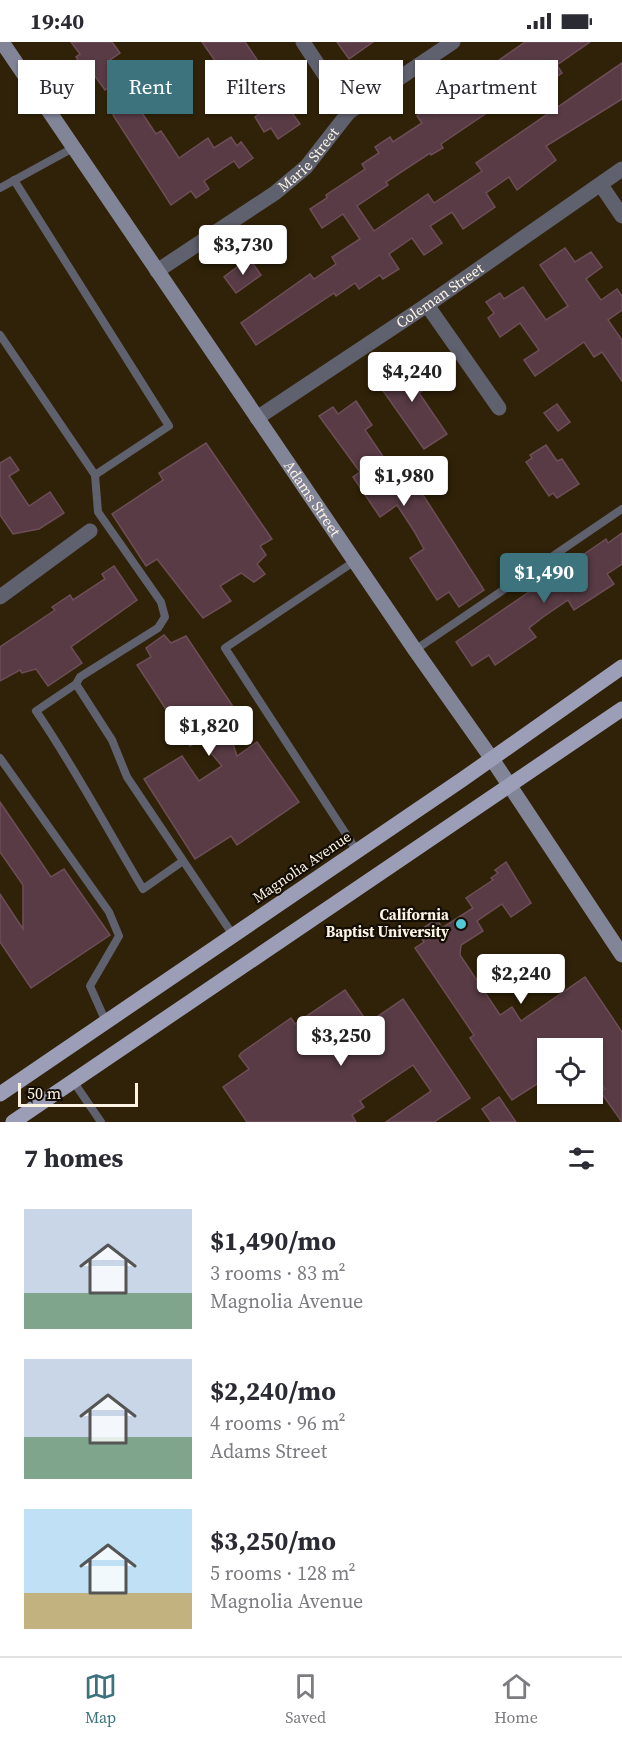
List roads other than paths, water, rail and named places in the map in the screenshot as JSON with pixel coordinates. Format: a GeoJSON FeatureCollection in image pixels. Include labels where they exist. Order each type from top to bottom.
{"type":"FeatureCollection","features":[{"type":"Feature","properties":{"kind":"main road","name":"Adams Street"},"geometry":{"type":"LineString","coordinates":[[2,42],[415,650],[510,785],[622,955]]}},
{"type":"Feature","properties":{"kind":"main road","name":"Magnolia Avenue"},"geometry":{"type":"LineString","coordinates":[[0,1094],[492,759],[622,667]]}},
{"type":"Feature","properties":{"kind":"main road"},"geometry":{"type":"LineString","coordinates":[[13,1122],[622,709]]}},
{"type":"Feature","properties":{"kind":"street"},"geometry":{"type":"LineString","coordinates":[[303,42],[319,66]]}},
{"type":"Feature","properties":{"kind":"street","name":"Marie Street"},"geometry":{"type":"LineString","coordinates":[[403,76],[453,42]]}},
{"type":"Feature","properties":{"kind":"street","name":"Marie Street"},"geometry":{"type":"LineString","coordinates":[[157,272],[291,180],[306,167],[347,114]]}},
{"type":"Feature","properties":{"kind":"street","name":"Coleman Street"},"geometry":{"type":"LineString","coordinates":[[257,418],[428,305],[622,169]]}},
{"type":"Feature","properties":{"kind":"street"},"geometry":{"type":"LineString","coordinates":[[601,185],[622,216]]}},
{"type":"Feature","properties":{"kind":"street"},"geometry":{"type":"LineString","coordinates":[[428,305],[499,408]]}},
{"type":"Feature","properties":{"kind":"street"},"geometry":{"type":"LineString","coordinates":[[1,594],[90,531]]}},
{"type":"Feature","properties":{"kind":"lane"},"geometry":{"type":"LineString","coordinates":[[0,188],[73,148]]}},
{"type":"Feature","properties":{"kind":"lane"},"geometry":{"type":"LineString","coordinates":[[14,180],[169,426],[95,475]]}},
{"type":"Feature","properties":{"kind":"lane"},"geometry":{"type":"LineString","coordinates":[[0,335],[95,475],[98,512],[161,602],[165,617],[158,628],[80,677],[76,684],[36,711],[70,760],[88,797],[143,889],[183,861]]}},
{"type":"Feature","properties":{"kind":"lane"},"geometry":{"type":"LineString","coordinates":[[415,650],[622,509]]}},
{"type":"Feature","properties":{"kind":"lane"},"geometry":{"type":"LineString","coordinates":[[355,561],[225,648],[357,851]]}},
{"type":"Feature","properties":{"kind":"lane"},"geometry":{"type":"LineString","coordinates":[[76,684],[112,740],[127,777],[233,935]]}},
{"type":"Feature","properties":{"kind":"lane"},"geometry":{"type":"LineString","coordinates":[[0,758],[109,912],[118,936],[90,986],[106,1022]]}},
{"type":"Feature","properties":{"kind":"lane"},"geometry":{"type":"LineString","coordinates":[[73,1081],[101,1122]]}},
{"type":"Feature","properties":{"kind":"place","name":"California Baptist University"},"geometry":{"type":"Point","coordinates":[461,924]}}]}
